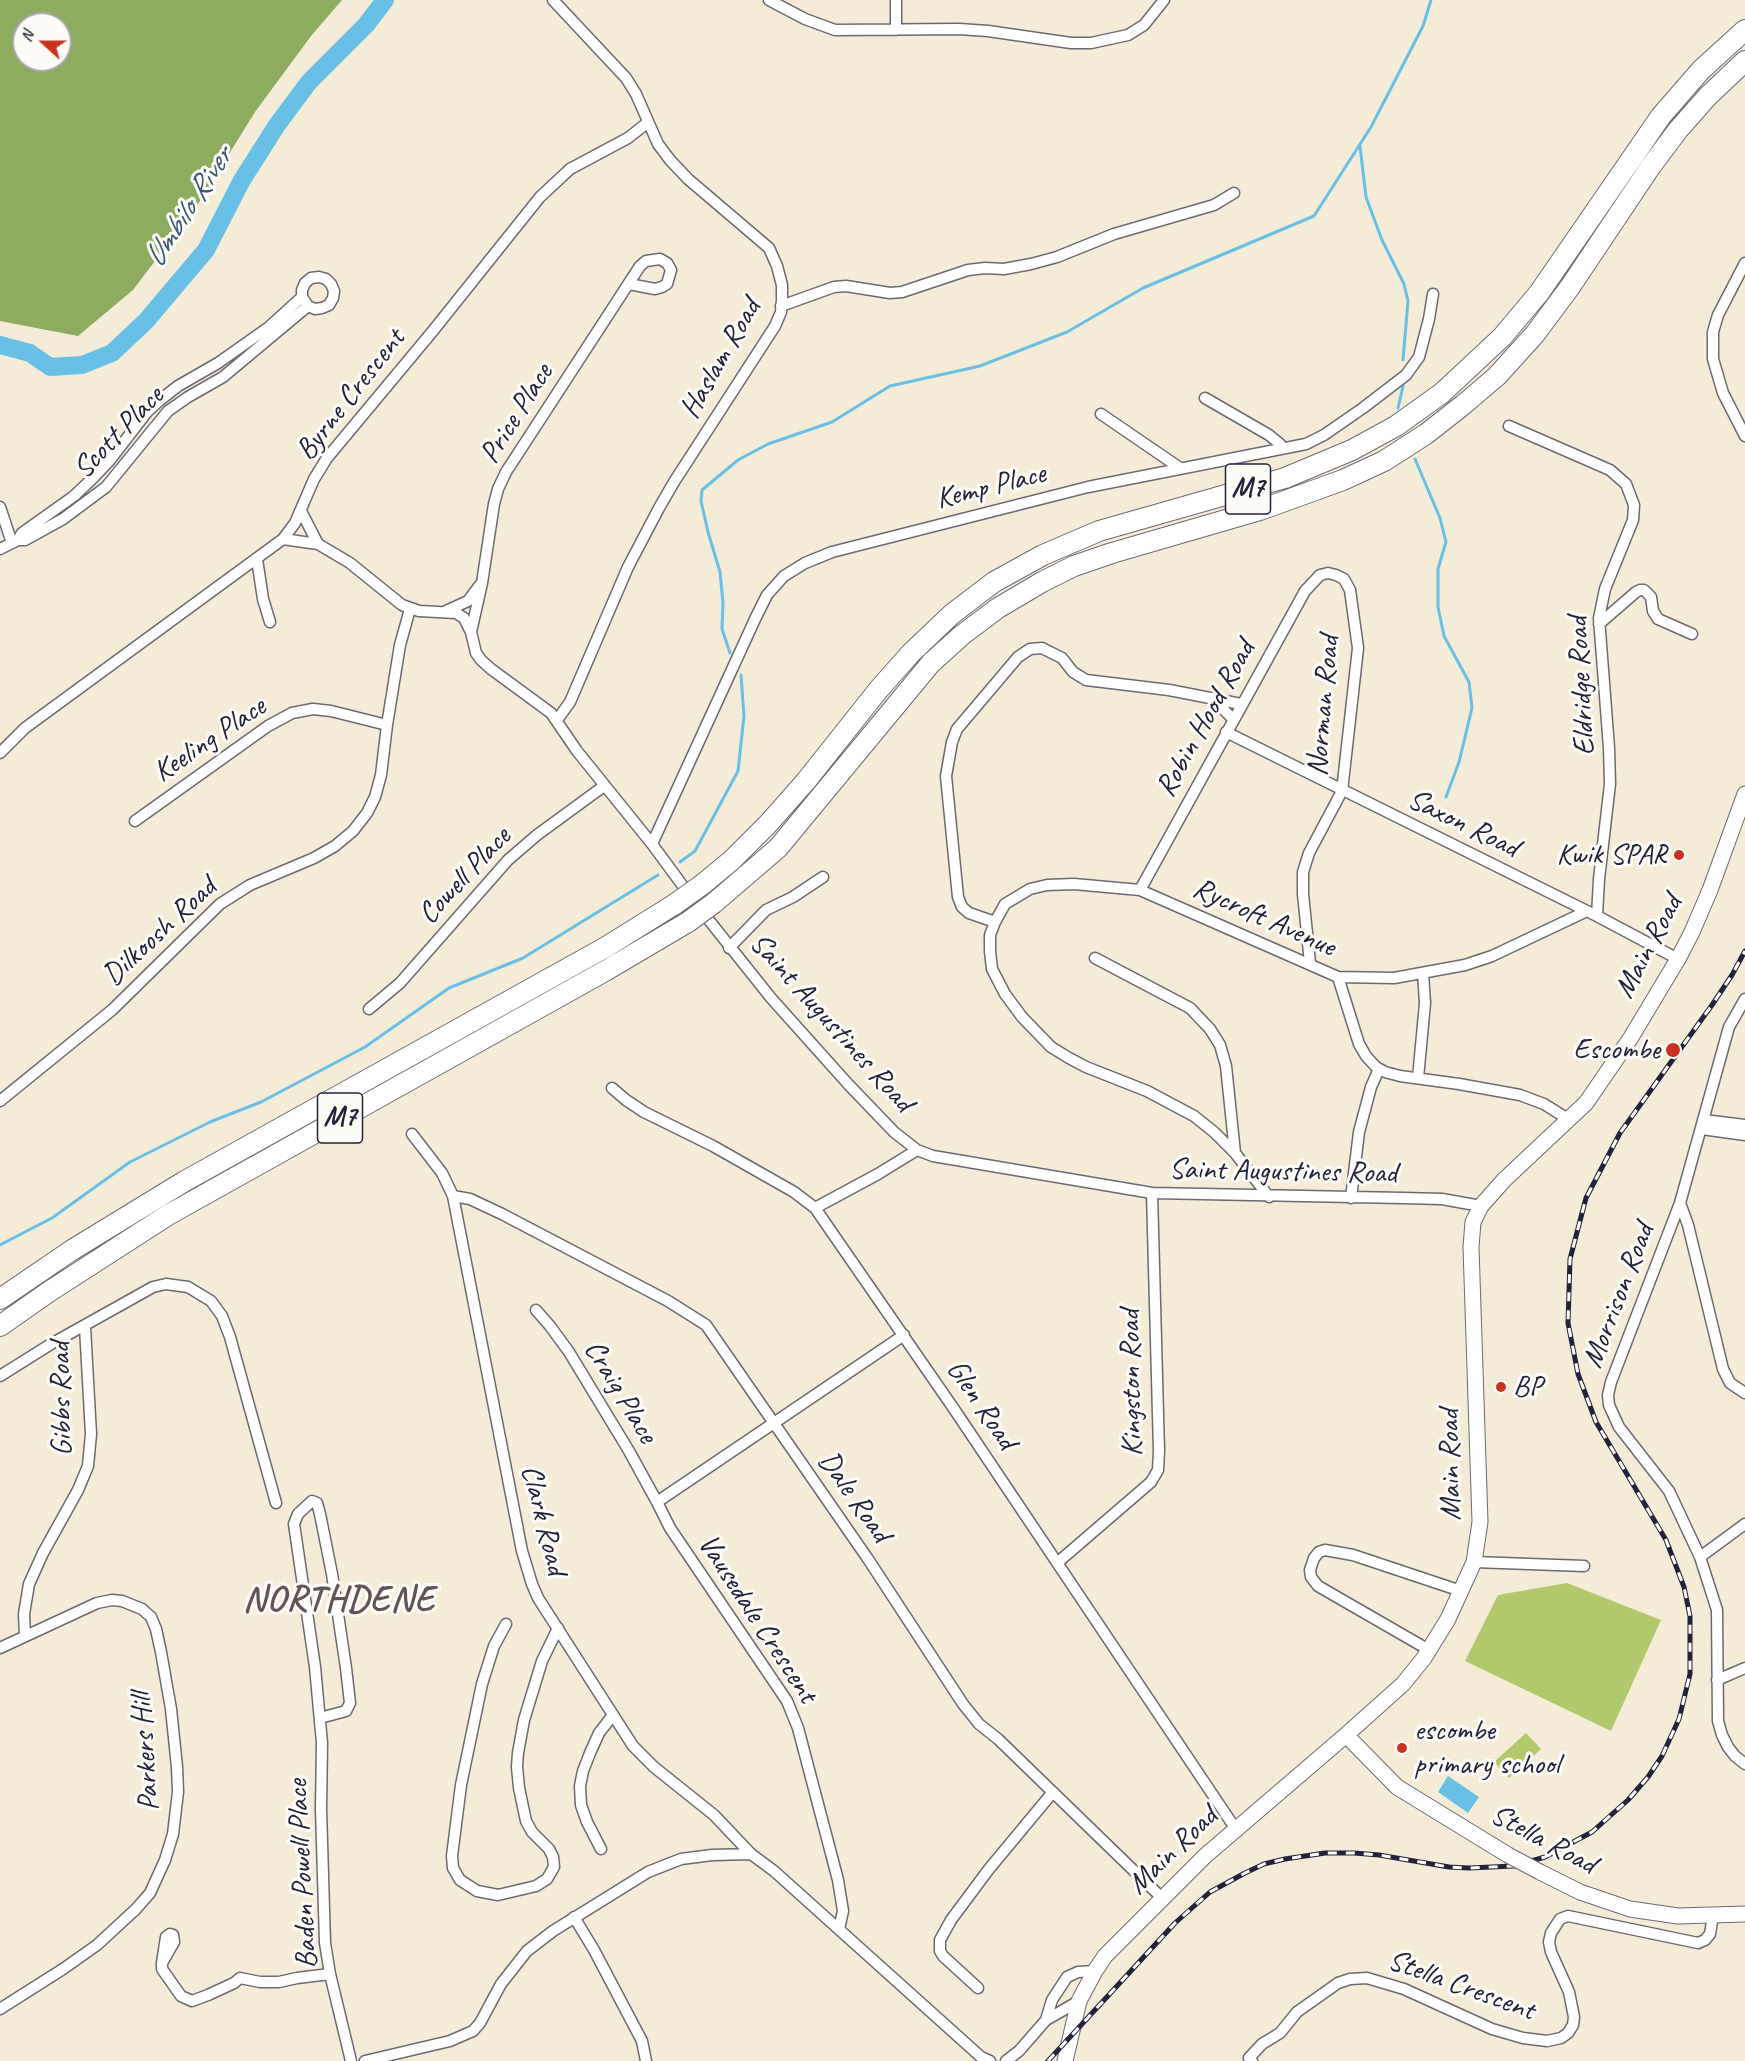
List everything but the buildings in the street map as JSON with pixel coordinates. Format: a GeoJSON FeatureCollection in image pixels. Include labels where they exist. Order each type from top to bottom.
{"type":"FeatureCollection","features":[{"type":"Feature","properties":{"kind":"highway","name":"M7"},"geometry":{"type":"LineString","coordinates":[[0,1299],[72,1250],[185,1181],[606,946],[703,884],[732,860],[768,824],[911,653],[952,614],[993,582],[1043,555],[1099,531],[1284,478],[1352,450],[1396,426],[1442,393],[1502,337],[1539,293],[1627,162],[1661,116],[1701,70],[1745,30]]}},
{"type":"Feature","properties":{"kind":"highway","name":"M7"},"geometry":{"type":"LineString","coordinates":[[0,1326],[168,1215],[605,971],[688,922],[714,903],[778,848],[931,663],[962,635],[998,608],[1074,566],[1260,510],[1343,480],[1384,461],[1426,434],[1497,376],[1535,334],[1678,130],[1708,96],[1745,61]]}},
{"type":"Feature","properties":{"kind":"main road","name":"Main Road"},"geometry":{"type":"LineString","coordinates":[[1065,2061],[1079,2001],[1095,1971],[1118,1942],[1235,1828],[1403,1684],[1430,1650],[1474,1562],[1480,1522],[1471,1247],[1473,1222],[1481,1206],[1511,1173],[1586,1103],[1599,1086],[1678,959],[1710,890],[1745,794]]}},
{"type":"Feature","properties":{"kind":"main road","name":"Stella Road"},"geometry":{"type":"LineString","coordinates":[[1346,1735],[1397,1787],[1508,1855],[1580,1892],[1630,1910],[1678,1917],[1745,1914]]}},
{"type":"Feature","properties":{"kind":"street","name":"Haslam Road"},"geometry":{"type":"LineString","coordinates":[[553,0],[613,61],[626,78],[636,94],[658,144],[676,166],[769,248],[782,285],[782,306],[775,326],[659,508],[628,567],[570,702],[557,720]]}},
{"type":"Feature","properties":{"kind":"street"},"geometry":{"type":"LineString","coordinates":[[769,0],[805,19],[835,30],[987,31],[1071,43],[1091,43],[1128,35],[1144,25],[1164,0]]}},
{"type":"Feature","properties":{"kind":"street"},"geometry":{"type":"LineString","coordinates":[[896,0],[896,30]]}},
{"type":"Feature","properties":{"kind":"street","name":"Byrne Crescent"},"geometry":{"type":"LineString","coordinates":[[0,753],[25,728],[283,539],[295,523],[314,479],[327,458],[540,197],[570,169],[628,138],[648,123]]}},
{"type":"Feature","properties":{"kind":"street"},"geometry":{"type":"LineString","coordinates":[[782,306],[834,287],[846,286],[890,293],[902,292],[968,270],[1004,269],[1031,264],[1057,257],[1086,244],[1137,227],[1214,205],[1234,193]]}},
{"type":"Feature","properties":{"kind":"street"},"geometry":{"type":"LineString","coordinates":[[1745,263],[1718,315],[1713,332],[1713,359],[1723,393],[1745,436]]}},
{"type":"Feature","properties":{"kind":"street","name":"Price Place"},"geometry":{"type":"LineString","coordinates":[[471,632],[498,489],[513,462],[629,284]]}},
{"type":"Feature","properties":{"kind":"street","name":"Kemp Place"},"geometry":{"type":"LineString","coordinates":[[652,844],[756,617],[767,595],[784,576],[805,563],[832,552],[1077,490],[1306,444],[1324,435],[1406,375],[1419,357],[1429,319],[1432,294]]}},
{"type":"Feature","properties":{"kind":"street","name":"Scott Place"},"geometry":{"type":"LineString","coordinates":[[15,541],[25,540],[63,519],[105,487],[117,476],[168,411],[222,377],[305,301]]}},
{"type":"Feature","properties":{"kind":"street","name":"Scott Place"},"geometry":{"type":"LineString","coordinates":[[0,549],[15,541],[22,533],[74,496],[110,460],[137,424],[160,400],[178,386],[271,331]]}},
{"type":"Feature","properties":{"kind":"street"},"geometry":{"type":"LineString","coordinates":[[1204,398],[1269,435],[1282,448]]}},
{"type":"Feature","properties":{"kind":"street"},"geometry":{"type":"LineString","coordinates":[[1101,414],[1180,468]]}},
{"type":"Feature","properties":{"kind":"street","name":"Eldridge Road"},"geometry":{"type":"LineString","coordinates":[[1509,426],[1610,470],[1626,484],[1634,505],[1634,520],[1600,605],[1599,624],[1610,784],[1599,879],[1592,914]]}},
{"type":"Feature","properties":{"kind":"street"},"geometry":{"type":"LineString","coordinates":[[1155,451],[1156,473]]}},
{"type":"Feature","properties":{"kind":"street"},"geometry":{"type":"LineString","coordinates":[[0,507],[15,541]]}},
{"type":"Feature","properties":{"kind":"street"},"geometry":{"type":"LineString","coordinates":[[301,511],[318,544]]}},
{"type":"Feature","properties":{"kind":"street"},"geometry":{"type":"LineString","coordinates":[[283,539],[318,544],[350,563],[390,597],[410,609],[428,612],[446,611],[468,601],[482,583]]}},
{"type":"Feature","properties":{"kind":"street"},"geometry":{"type":"LineString","coordinates":[[257,559],[263,599],[270,622]]}},
{"type":"Feature","properties":{"kind":"street","name":"Norman Road"},"geometry":{"type":"LineString","coordinates":[[1310,963],[1303,872],[1310,853],[1342,791],[1356,664],[1356,630],[1348,584],[1336,575],[1328,573],[1320,575]]}},
{"type":"Feature","properties":{"kind":"street","name":"Robin Hood Road"},"geometry":{"type":"LineString","coordinates":[[1140,890],[1305,591],[1320,575]]}},
{"type":"Feature","properties":{"kind":"street"},"geometry":{"type":"LineString","coordinates":[[1599,624],[1636,592],[1644,590],[1651,597],[1653,611],[1658,620],[1692,634]]}},
{"type":"Feature","properties":{"kind":"street","name":"Dilkoosh Road"},"geometry":{"type":"LineString","coordinates":[[0,1101],[112,1010],[220,904],[249,885],[314,858],[335,846],[353,831],[367,813],[375,797],[381,775],[400,645],[410,609]]}},
{"type":"Feature","properties":{"kind":"street","name":"Saint Augustines Road"},"geometry":{"type":"LineString","coordinates":[[446,611],[464,618],[471,632],[476,653],[481,660],[551,713],[577,751],[652,844],[729,948],[848,1084],[894,1132],[917,1150],[962,1162],[1152,1193],[1442,1200],[1481,1206]]}},
{"type":"Feature","properties":{"kind":"street"},"geometry":{"type":"LineString","coordinates":[[1241,704],[1169,690],[1086,680],[1073,672],[1062,658],[1052,651],[1042,648],[1030,649],[1018,657],[957,729],[952,742],[946,776],[958,897],[962,907],[969,913],[994,922],[990,935],[992,969],[1005,994],[1022,1017],[1052,1047],[1086,1067],[1147,1091],[1180,1108],[1214,1132],[1235,1153],[1269,1197]]}},
{"type":"Feature","properties":{"kind":"street"},"geometry":{"type":"LineString","coordinates":[[1211,698],[1233,719]]}},
{"type":"Feature","properties":{"kind":"street","name":"Keeling Place"},"geometry":{"type":"LineString","coordinates":[[135,821],[268,726],[292,713],[313,709],[331,711],[387,725]]}},
{"type":"Feature","properties":{"kind":"street","name":"Saxon Road"},"geometry":{"type":"LineString","coordinates":[[1226,732],[1678,959]]}},
{"type":"Feature","properties":{"kind":"street","name":"Cowell Place"},"geometry":{"type":"LineString","coordinates":[[369,1009],[400,983],[508,860],[537,835],[604,786]]}},
{"type":"Feature","properties":{"kind":"street"},"geometry":{"type":"LineString","coordinates":[[729,948],[766,910],[794,897],[823,877]]}},
{"type":"Feature","properties":{"kind":"street","name":"Rycroft Avenue"},"geometry":{"type":"LineString","coordinates":[[994,922],[1005,904],[1019,894],[1047,885],[1074,884],[1140,890],[1338,977],[1359,1044],[1366,1056],[1379,1069]]}},
{"type":"Feature","properties":{"kind":"street"},"geometry":{"type":"LineString","coordinates":[[1338,977],[1394,978],[1465,965],[1592,914]]}},
{"type":"Feature","properties":{"kind":"street"},"geometry":{"type":"LineString","coordinates":[[1095,958],[1190,1008],[1210,1029],[1220,1046],[1226,1065],[1235,1153]]}},
{"type":"Feature","properties":{"kind":"street"},"geometry":{"type":"LineString","coordinates":[[1418,1078],[1425,1003],[1423,973]]}},
{"type":"Feature","properties":{"kind":"street","name":"Morrison Road"},"geometry":{"type":"LineString","coordinates":[[1745,999],[1729,1027],[1680,1203],[1608,1395],[1609,1405],[1619,1428],[1669,1491],[1700,1557],[1717,1610],[1718,1721],[1722,1735],[1735,1756],[1745,1764]]}},
{"type":"Feature","properties":{"kind":"street"},"geometry":{"type":"LineString","coordinates":[[1352,1198],[1359,1131],[1371,1087],[1379,1069],[1393,1074],[1520,1095],[1538,1101],[1568,1119]]}},
{"type":"Feature","properties":{"kind":"street","name":"Glen Road"},"geometry":{"type":"LineString","coordinates":[[612,1088],[644,1112],[722,1151],[794,1192],[814,1208],[904,1335],[1235,1828]]}},
{"type":"Feature","properties":{"kind":"street"},"geometry":{"type":"LineString","coordinates":[[1703,1124],[1745,1125]]}},
{"type":"Feature","properties":{"kind":"street"},"geometry":{"type":"LineString","coordinates":[[1703,1124],[1745,1135]]}},
{"type":"Feature","properties":{"kind":"street","name":"Clark Road"},"geometry":{"type":"LineString","coordinates":[[412,1134],[442,1173],[453,1196],[485,1368],[527,1571],[538,1598],[633,1746],[644,1758],[714,1815],[751,1854],[774,1871],[839,1929]]}},
{"type":"Feature","properties":{"kind":"street"},"geometry":{"type":"LineString","coordinates":[[814,1208],[917,1150]]}},
{"type":"Feature","properties":{"kind":"street","name":"Kingston Road"},"geometry":{"type":"LineString","coordinates":[[1057,1563],[1151,1482],[1158,1470],[1152,1193]]}},
{"type":"Feature","properties":{"kind":"street","name":"Dale Road"},"geometry":{"type":"LineString","coordinates":[[453,1196],[470,1199],[502,1214],[706,1325],[868,1559],[963,1704],[979,1724],[1162,1898]]}},
{"type":"Feature","properties":{"kind":"street"},"geometry":{"type":"LineString","coordinates":[[1680,1203],[1688,1225],[1723,1369],[1730,1383],[1745,1393]]}},
{"type":"Feature","properties":{"kind":"street"},"geometry":{"type":"LineString","coordinates":[[0,1376],[51,1344],[153,1287],[165,1284],[188,1287],[211,1301],[222,1316],[276,1503]]}},
{"type":"Feature","properties":{"kind":"street","name":"Craig Place"},"geometry":{"type":"LineString","coordinates":[[536,1310],[568,1352],[629,1451],[657,1502]]}},
{"type":"Feature","properties":{"kind":"street","name":"Gibbs Road"},"geometry":{"type":"LineString","coordinates":[[25,1636],[24,1614],[29,1584],[88,1466],[91,1434],[85,1327]]}},
{"type":"Feature","properties":{"kind":"street"},"geometry":{"type":"LineString","coordinates":[[657,1502],[904,1335]]}},
{"type":"Feature","properties":{"kind":"street","name":"Baden Powell Place"},"geometry":{"type":"LineString","coordinates":[[320,1718],[346,1711],[350,1703],[332,1575],[320,1514],[317,1503],[314,1501],[303,1508],[294,1524],[315,1666],[322,1743],[325,1943],[351,2061]]}},
{"type":"Feature","properties":{"kind":"street","name":"Vausedale Crescent"},"geometry":{"type":"LineString","coordinates":[[657,1502],[670,1528],[787,1701],[798,1728],[838,1880],[843,1911],[839,1929]]}},
{"type":"Feature","properties":{"kind":"street"},"geometry":{"type":"LineString","coordinates":[[1700,1557],[1745,1524]]}},
{"type":"Feature","properties":{"kind":"street"},"geometry":{"type":"LineString","coordinates":[[1430,1650],[1318,1587],[1311,1577],[1310,1570],[1314,1558],[1319,1552],[1325,1550],[1353,1555],[1461,1591]]}},
{"type":"Feature","properties":{"kind":"street"},"geometry":{"type":"LineString","coordinates":[[1474,1562],[1584,1566]]}},
{"type":"Feature","properties":{"kind":"street","name":"Parkers Hill"},"geometry":{"type":"LineString","coordinates":[[0,1648],[90,1606],[112,1600],[142,1609],[151,1617],[156,1629],[171,1709],[177,1767],[177,1811],[173,1834],[158,1878],[150,1893],[97,1945],[0,2009]]}},
{"type":"Feature","properties":{"kind":"street"},"geometry":{"type":"LineString","coordinates":[[506,1624],[494,1647],[482,1684],[461,1785],[452,1856],[453,1868],[460,1880],[477,1891],[498,1895],[536,1886],[548,1879],[554,1867],[549,1849],[532,1832],[526,1821],[517,1767],[520,1737],[530,1698],[542,1661],[558,1628]]}},
{"type":"Feature","properties":{"kind":"street"},"geometry":{"type":"LineString","coordinates":[[1717,1680],[1745,1668]]}},
{"type":"Feature","properties":{"kind":"street"},"geometry":{"type":"LineString","coordinates":[[600,1849],[581,1805],[580,1786],[583,1771],[599,1733],[613,1715]]}},
{"type":"Feature","properties":{"kind":"street"},"geometry":{"type":"LineString","coordinates":[[978,1988],[943,1956],[940,1951],[940,1940],[951,1920],[989,1869],[1053,1792]]}},
{"type":"Feature","properties":{"kind":"street"},"geometry":{"type":"LineString","coordinates":[[364,2061],[450,2041],[473,2031],[512,1968],[538,1942],[574,1917],[663,1864],[712,1855],[751,1854]]}},
{"type":"Feature","properties":{"kind":"street","name":"Stella Crescent"},"geometry":{"type":"LineString","coordinates":[[1252,2061],[1249,2058],[1262,2044],[1280,2033],[1297,2012],[1338,1983],[1350,1979],[1366,1978],[1404,1989],[1492,2029],[1523,2038],[1547,2041],[1561,2038],[1573,2025],[1574,2017],[1569,1992],[1551,1953],[1549,1942],[1551,1933],[1560,1919],[1568,1916],[1698,1943],[1710,1934],[1713,1915]]}},
{"type":"Feature","properties":{"kind":"street"},"geometry":{"type":"LineString","coordinates":[[574,1917],[642,2041],[646,2061]]}},
{"type":"Feature","properties":{"kind":"street"},"geometry":{"type":"LineString","coordinates":[[839,1929],[981,2057],[990,2061]]}},
{"type":"Feature","properties":{"kind":"street"},"geometry":{"type":"LineString","coordinates":[[162,1963],[163,1972],[175,1990],[192,2001],[234,1983],[240,1978],[260,1982],[279,1982],[297,1977],[330,1974]]}},
{"type":"Feature","properties":{"kind":"street"},"geometry":{"type":"LineString","coordinates":[[1046,2020],[1052,2000],[1062,1982],[1078,1972],[1095,1971]]}},
{"type":"Feature","properties":{"kind":"street"},"geometry":{"type":"LineString","coordinates":[[1006,2061],[1019,2051],[1046,2020],[1079,2001]]}},
{"type":"Feature","properties":{"kind":"green space"},"geometry":{"type":"Polygon","coordinates":[[[0,0],[342,0],[311,36],[255,112],[198,204],[133,290],[78,336],[0,321],[0,0]]]}},
{"type":"Feature","properties":{"kind":"green space"},"geometry":{"type":"Polygon","coordinates":[[[1567,1583],[1661,1620],[1611,1731],[1465,1661],[1498,1595],[1567,1583]]]}},
{"type":"Feature","properties":{"kind":"green space"},"geometry":{"type":"Polygon","coordinates":[[[1526,1733],[1541,1749],[1509,1778],[1494,1762],[1526,1733]]]}},
{"type":"Feature","properties":{"kind":"water"},"geometry":{"type":"Polygon","coordinates":[[[1448,1776],[1479,1797],[1468,1813],[1438,1792],[1448,1776]]]}},
{"type":"Feature","properties":{"kind":"waterway","name":"Umbilo River"},"geometry":{"type":"LineString","coordinates":[[0,345],[30,353],[50,367],[82,365],[112,353],[146,321],[206,250],[242,180],[277,125],[309,82],[366,25],[385,0]]}},
{"type":"Feature","properties":{"kind":"waterway"},"geometry":{"type":"LineString","coordinates":[[730,653],[722,629],[723,603],[720,572],[701,501],[702,490],[738,460],[768,444],[832,422],[890,386],[980,366],[1067,332],[1143,288],[1314,216],[1371,127],[1423,26],[1431,0]]}},
{"type":"Feature","properties":{"kind":"waterway"},"geometry":{"type":"LineString","coordinates":[[1360,146],[1366,197],[1382,240],[1404,284],[1408,301],[1403,360]]}},
{"type":"Feature","properties":{"kind":"waterway"},"geometry":{"type":"LineString","coordinates":[[1398,408],[1403,386]]}},
{"type":"Feature","properties":{"kind":"waterway"},"geometry":{"type":"LineString","coordinates":[[1415,459],[1440,518],[1446,542],[1438,569],[1438,607],[1444,636],[1469,682],[1472,708],[1459,762],[1446,797]]}},
{"type":"Feature","properties":{"kind":"waterway"},"geometry":{"type":"LineString","coordinates":[[680,862],[695,851],[738,771],[744,716],[741,675]]}},
{"type":"Feature","properties":{"kind":"waterway"},"geometry":{"type":"LineString","coordinates":[[0,1245],[52,1218],[130,1162],[210,1122],[261,1102],[365,1047],[449,988],[523,958],[658,875]]}},
{"type":"Feature","properties":{"kind":"railway"},"geometry":{"type":"LineString","coordinates":[[1048,2061],[1175,1923],[1210,1892],[1245,1873],[1264,1864],[1325,1853],[1379,1855],[1449,1867],[1514,1866],[1545,1857],[1592,1832],[1628,1800],[1662,1756],[1679,1719],[1690,1674],[1690,1616],[1684,1587],[1666,1540],[1596,1422],[1578,1374],[1568,1323],[1570,1259],[1586,1198],[1620,1133],[1712,1005],[1745,951]]}},
{"type":"Feature","properties":{"kind":"place","name":"Kwik SPAR"},"geometry":{"type":"Point","coordinates":[1679,855]}},
{"type":"Feature","properties":{"kind":"place","name":"Escombe"},"geometry":{"type":"Point","coordinates":[1673,1050]}},
{"type":"Feature","properties":{"kind":"place","name":"BP"},"geometry":{"type":"Point","coordinates":[1501,1387]}},
{"type":"Feature","properties":{"kind":"place","name":"escombe primary school"},"geometry":{"type":"Point","coordinates":[1402,1748]}},
{"type":"Feature","properties":{"kind":"district","name":"NORTHDENE"},"geometry":{"type":"Point","coordinates":[339,1601]}}]}
